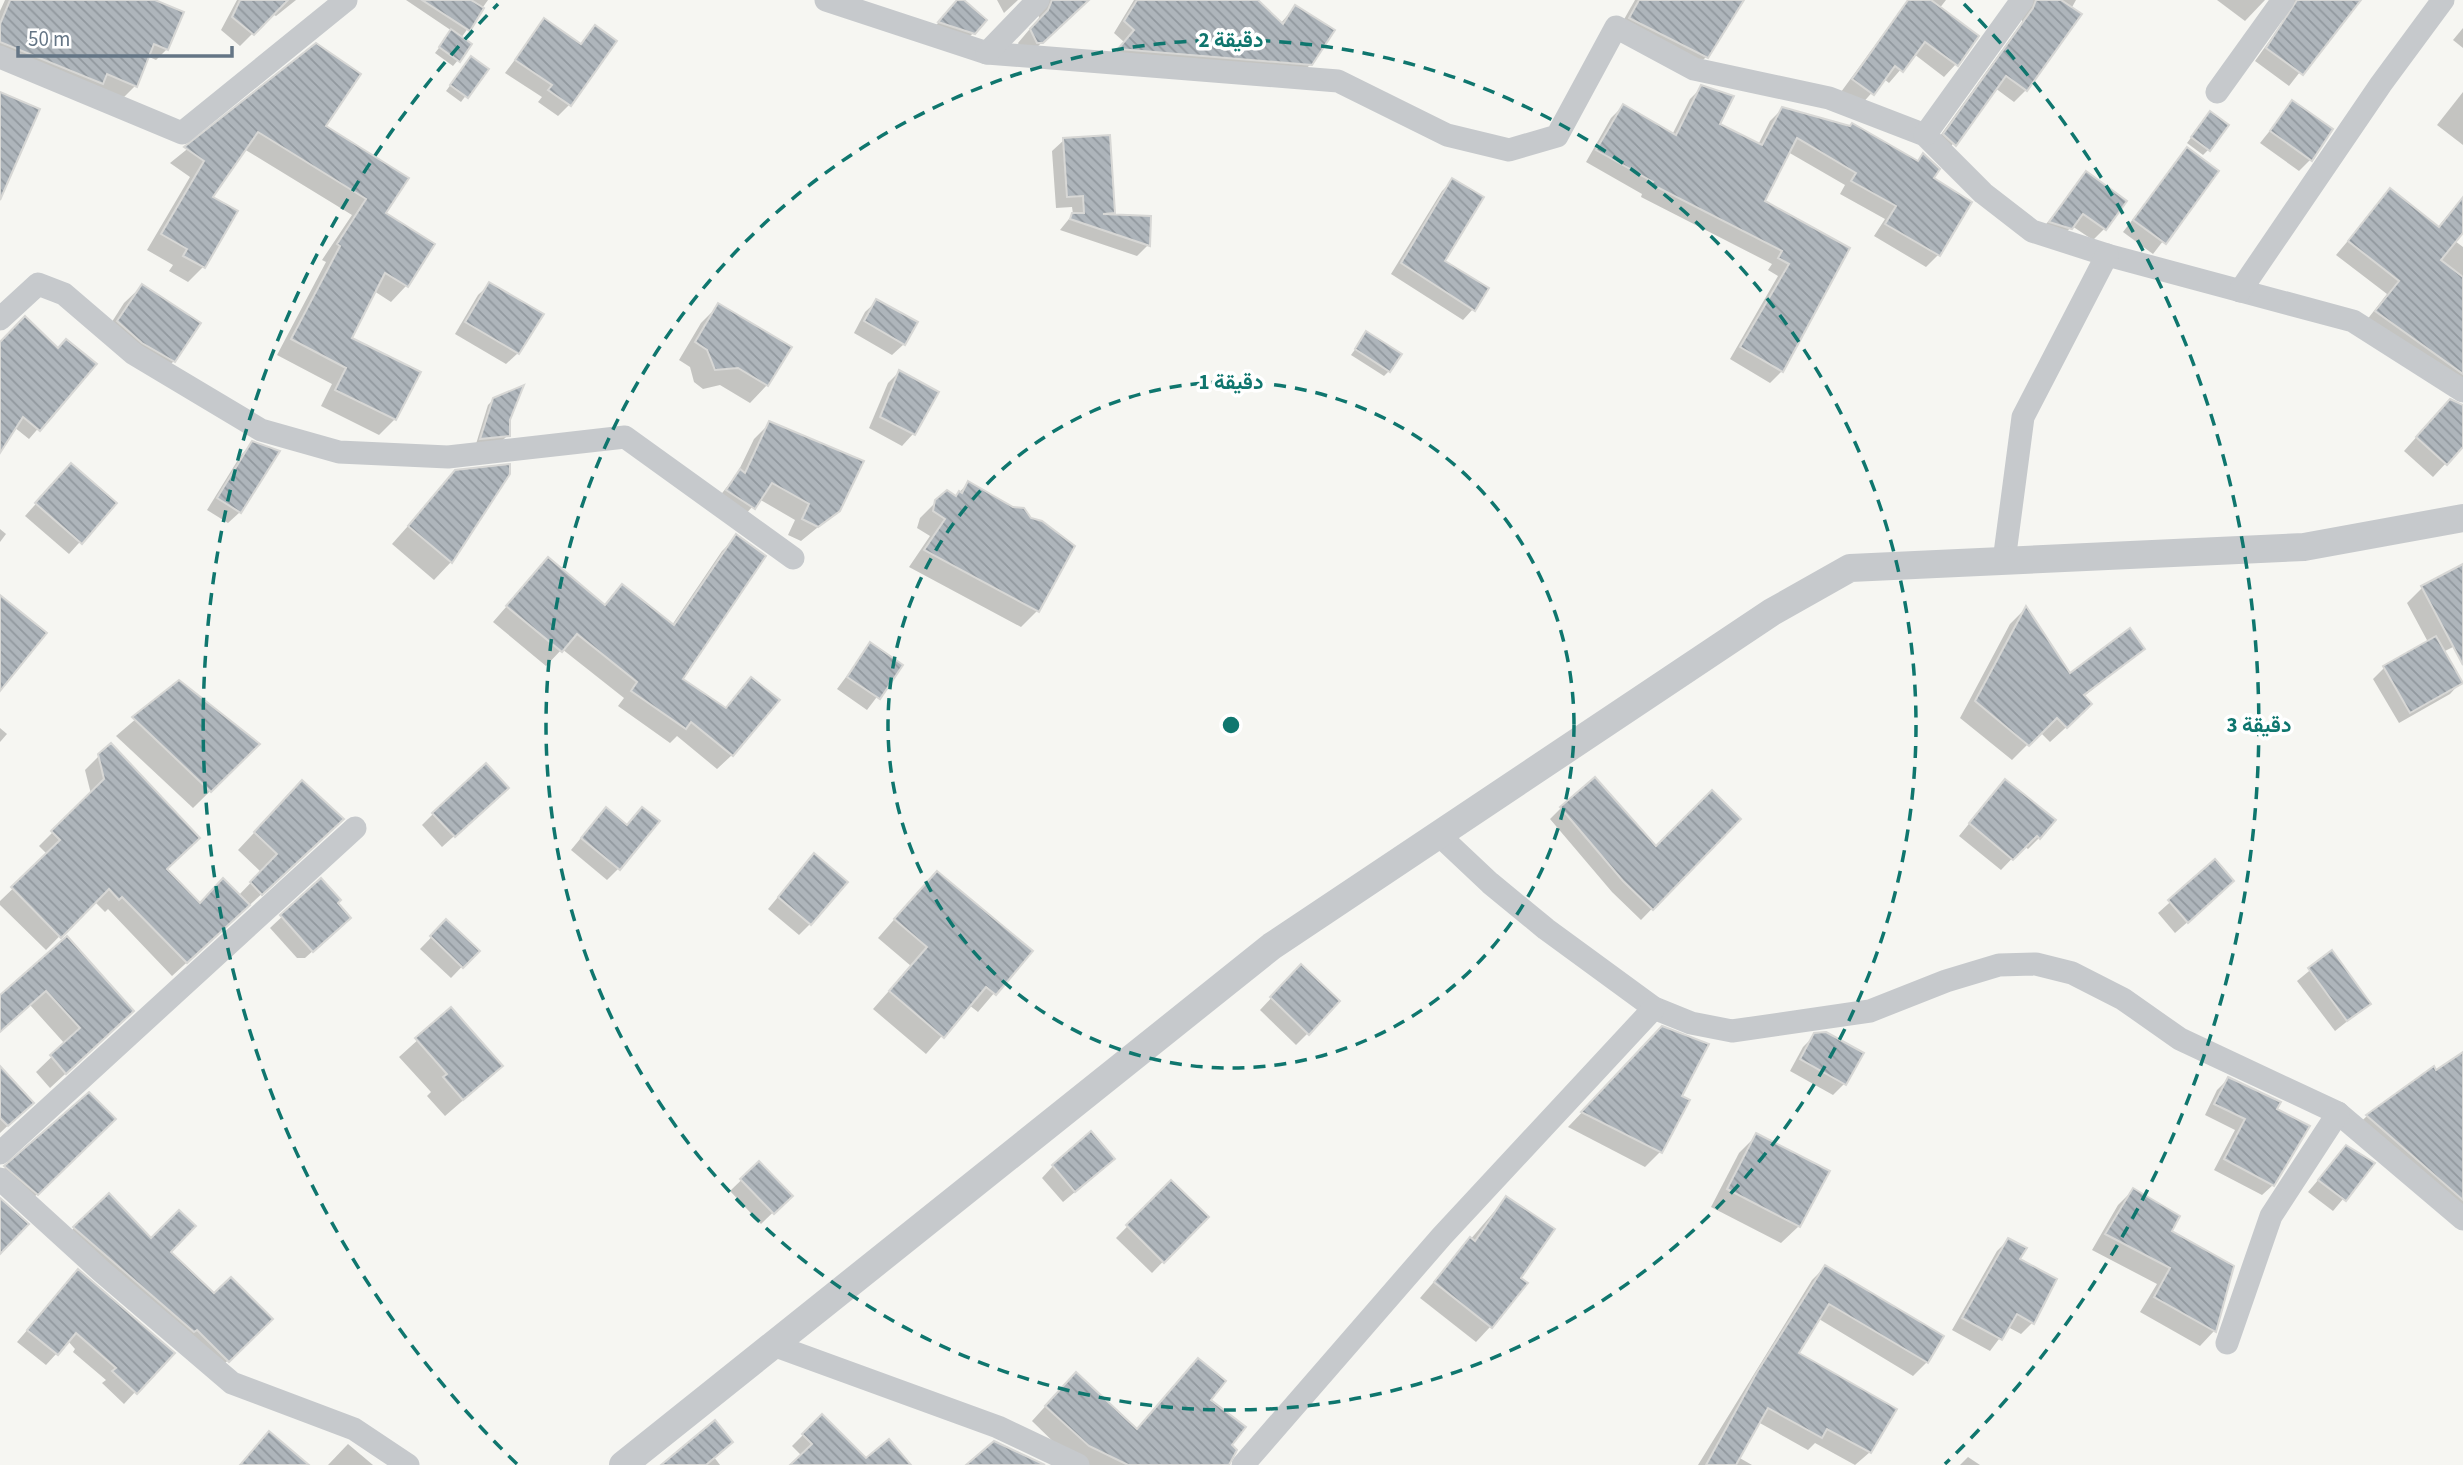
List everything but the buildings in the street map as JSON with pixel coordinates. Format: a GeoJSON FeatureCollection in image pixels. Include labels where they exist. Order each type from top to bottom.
{"type":"FeatureCollection","features":[{"type":"Feature","properties":{"kind":"street"},"geometry":{"type":"LineString","coordinates":[[0,57],[182,133],[346,0]]}},
{"type":"Feature","properties":{"kind":"street"},"geometry":{"type":"LineString","coordinates":[[826,0],[987,53],[1338,81],[1447,135],[1509,150],[1557,136],[1616,27],[1694,69],[1829,98],[1925,135],[1983,193],[2032,231],[2107,255],[2353,321],[2463,391]]}},
{"type":"Feature","properties":{"kind":"street"},"geometry":{"type":"LineString","coordinates":[[987,53],[1038,0]]}},
{"type":"Feature","properties":{"kind":"street"},"geometry":{"type":"LineString","coordinates":[[1925,135],[2022,0]]}},
{"type":"Feature","properties":{"kind":"street"},"geometry":{"type":"LineString","coordinates":[[2217,92],[2283,0]]}},
{"type":"Feature","properties":{"kind":"street"},"geometry":{"type":"LineString","coordinates":[[2240,291],[2381,84],[2443,0]]}},
{"type":"Feature","properties":{"kind":"street"},"geometry":{"type":"LineString","coordinates":[[2004,561],[2023,417],[2107,255]]}},
{"type":"Feature","properties":{"kind":"street"},"geometry":{"type":"LineString","coordinates":[[0,319],[38,284],[64,294],[134,354],[261,430],[339,452],[448,457],[625,437],[793,558]]}},
{"type":"Feature","properties":{"kind":"street"},"geometry":{"type":"LineString","coordinates":[[623,1465],[1272,946],[1772,611],[1850,568],[2304,547],[2463,519]]}},
{"type":"Feature","properties":{"kind":"street"},"geometry":{"type":"LineString","coordinates":[[0,1153],[355,828]]}},
{"type":"Feature","properties":{"kind":"street"},"geometry":{"type":"LineString","coordinates":[[1439,835],[1490,883],[1546,929],[1654,1008],[1691,1023],[1732,1031],[1870,1011],[1946,981],[1999,965],[2036,964],[2072,973],[2123,999],[2180,1039],[2338,1113],[2463,1219]]}},
{"type":"Feature","properties":{"kind":"street"},"geometry":{"type":"LineString","coordinates":[[1243,1465],[1442,1236],[1654,1008]]}},
{"type":"Feature","properties":{"kind":"street"},"geometry":{"type":"LineString","coordinates":[[2227,1343],[2271,1216],[2338,1113]]}},
{"type":"Feature","properties":{"kind":"street"},"geometry":{"type":"LineString","coordinates":[[0,1180],[232,1382],[354,1429],[408,1465]]}},
{"type":"Feature","properties":{"kind":"street"},"geometry":{"type":"LineString","coordinates":[[773,1345],[998,1427],[1078,1465]]}}]}
